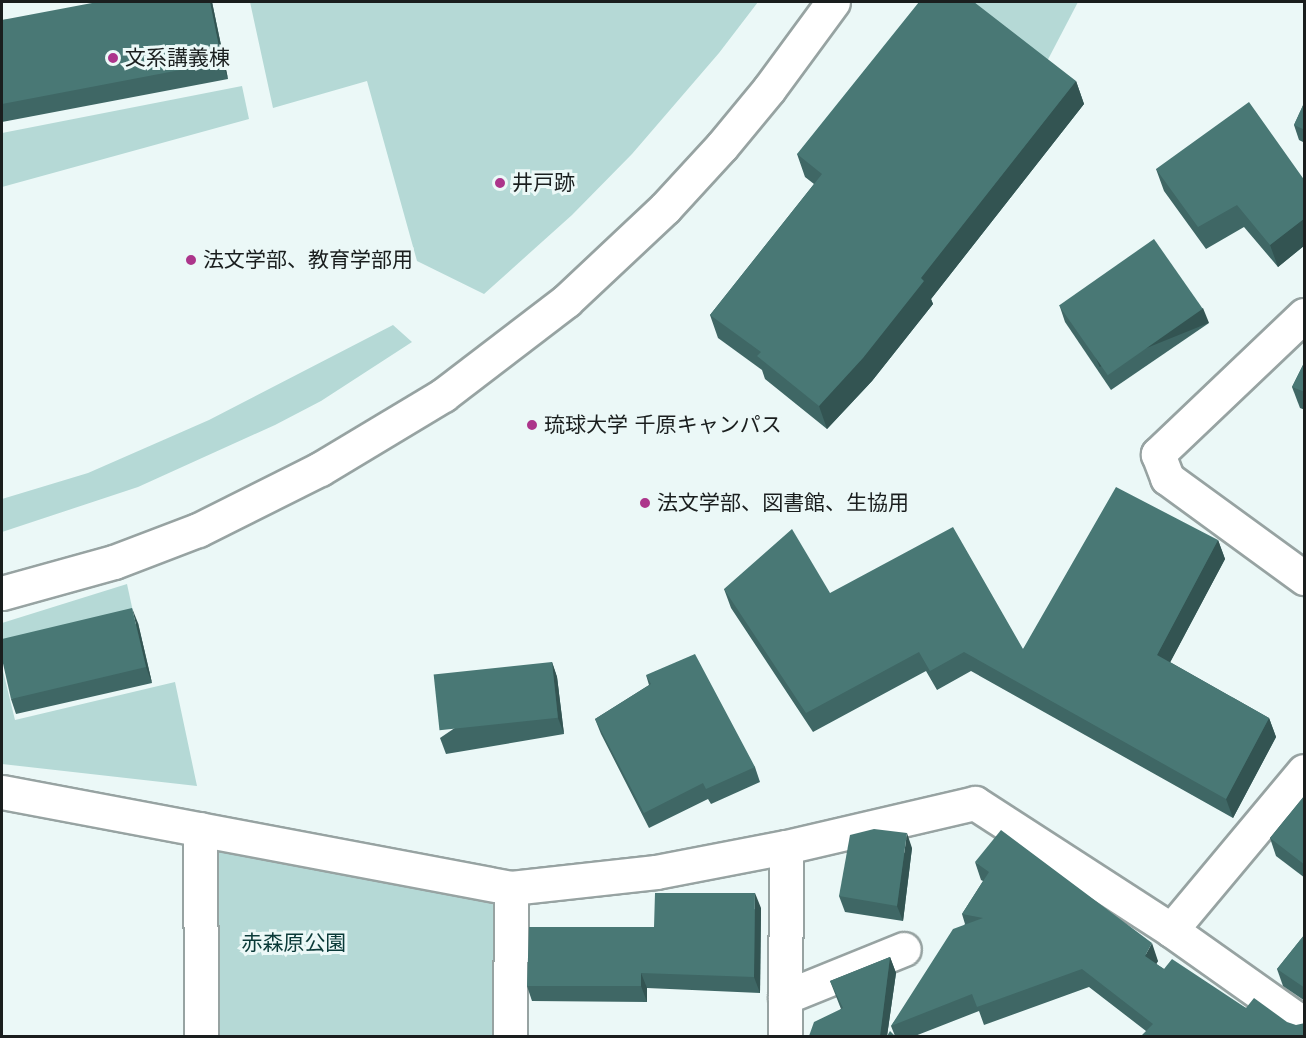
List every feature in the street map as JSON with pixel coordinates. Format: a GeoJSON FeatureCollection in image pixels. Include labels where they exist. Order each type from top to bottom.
{"type":"FeatureCollection","features":[{"type":"Feature","properties":{"kind":"street"},"geometry":{"type":"LineString","coordinates":[[2,593],[114,562],[198,530],[320,469],[442,395],[566,301],[665,208],[722,146],[769,89],[834,2]]}},
{"type":"Feature","properties":{"kind":"street"},"geometry":{"type":"LineString","coordinates":[[1305,315],[1158,454],[1167,478],[1305,578]]}},
{"type":"Feature","properties":{"kind":"street"},"geometry":{"type":"LineString","coordinates":[[1171,930],[1305,771]]}},
{"type":"Feature","properties":{"kind":"street"},"geometry":{"type":"LineString","coordinates":[[2,792],[511,888],[656,873],[786,847],[975,803],[1171,930],[1305,1023]]}},
{"type":"Feature","properties":{"kind":"street"},"geometry":{"type":"LineString","coordinates":[[200,829],[201,1036]]}},
{"type":"Feature","properties":{"kind":"street"},"geometry":{"type":"LineString","coordinates":[[785,1036],[786,847]]}},
{"type":"Feature","properties":{"kind":"street"},"geometry":{"type":"LineString","coordinates":[[510,1036],[511,888]]}},
{"type":"Feature","properties":{"kind":"street"},"geometry":{"type":"LineString","coordinates":[[785,997],[904,949]]}},
{"type":"Feature","properties":{"kind":"green space"},"geometry":{"type":"Polygon","coordinates":[[[250,2],[758,2],[719,53],[632,154],[572,215],[484,294],[417,261],[367,81],[273,108],[250,2]]]}},
{"type":"Feature","properties":{"kind":"green space"},"geometry":{"type":"Polygon","coordinates":[[[964,2],[1078,2],[1043,69],[964,2]]]}},
{"type":"Feature","properties":{"kind":"green space"},"geometry":{"type":"Polygon","coordinates":[[[242,86],[249,119],[2,187],[2,133],[242,86]]]}},
{"type":"Feature","properties":{"kind":"green space"},"geometry":{"type":"Polygon","coordinates":[[[393,325],[412,342],[321,401],[275,425],[138,487],[2,532],[2,499],[88,473],[209,420],[393,325]]]}},
{"type":"Feature","properties":{"kind":"green space"},"geometry":{"type":"Polygon","coordinates":[[[127,584],[135,621],[2,654],[2,623],[127,584]]]}},
{"type":"Feature","properties":{"kind":"green space"},"geometry":{"type":"Polygon","coordinates":[[[2,667],[15,720],[175,682],[197,786],[2,764],[2,667]]]}},
{"type":"Feature","properties":{"kind":"green space","name":"赤森原公園"},"geometry":{"type":"Polygon","coordinates":[[[200,829],[511,888],[510,1036],[201,1036],[200,829]]]}},
{"type":"Feature","properties":{"kind":"building","name":"文系講義棟"},"geometry":{"type":"Polygon","coordinates":[[[91,2],[210,2],[222,62],[2,104],[2,20],[91,2]]]}},
{"type":"Feature","properties":{"kind":"building"},"geometry":{"type":"Polygon","coordinates":[[[919,2],[974,2],[1076,81],[921,278],[924,281],[863,358],[819,406],[757,356],[761,352],[710,315],[822,174],[797,154],[919,2]]]}},
{"type":"Feature","properties":{"kind":"building"},"geometry":{"type":"Polygon","coordinates":[[[1305,101],[1305,130],[1294,125],[1305,101]]]}},
{"type":"Feature","properties":{"kind":"building"},"geometry":{"type":"Polygon","coordinates":[[[1249,102],[1305,181],[1305,218],[1270,245],[1237,205],[1198,227],[1156,169],[1249,102]]]}},
{"type":"Feature","properties":{"kind":"building"},"geometry":{"type":"Polygon","coordinates":[[[1154,239],[1203,309],[1108,375],[1059,306],[1154,239]]]}},
{"type":"Feature","properties":{"kind":"building"},"geometry":{"type":"Polygon","coordinates":[[[1305,361],[1305,392],[1292,387],[1305,361]]]}},
{"type":"Feature","properties":{"kind":"building"},"geometry":{"type":"Polygon","coordinates":[[[1116,487],[1218,540],[1157,655],[1269,718],[1226,799],[964,652],[930,671],[919,652],[806,713],[724,589],[792,529],[830,593],[953,527],[1023,649],[1116,487]]]}},
{"type":"Feature","properties":{"kind":"building"},"geometry":{"type":"Polygon","coordinates":[[[132,608],[146,667],[11,699],[2,659],[2,639],[132,608]]]}},
{"type":"Feature","properties":{"kind":"building"},"geometry":{"type":"Polygon","coordinates":[[[695,654],[755,767],[706,789],[703,783],[644,813],[595,719],[651,684],[646,675],[695,654]]]}},
{"type":"Feature","properties":{"kind":"building"},"geometry":{"type":"Polygon","coordinates":[[[552,662],[558,718],[440,730],[434,674],[552,662]]]}},
{"type":"Feature","properties":{"kind":"building"},"geometry":{"type":"Polygon","coordinates":[[[1305,795],[1305,865],[1270,838],[1305,795]]]}},
{"type":"Feature","properties":{"kind":"building"},"geometry":{"type":"Polygon","coordinates":[[[874,829],[907,833],[897,906],[839,896],[850,835],[874,829]]]}},
{"type":"Feature","properties":{"kind":"building"},"geometry":{"type":"Polygon","coordinates":[[[1001,830],[1152,943],[1145,956],[1164,969],[1172,959],[1246,1008],[1254,998],[1287,1022],[1296,1025],[1305,1023],[1305,1036],[1141,1036],[1153,1024],[1082,969],[977,1007],[972,994],[891,1026],[953,929],[983,918],[962,914],[989,872],[975,862],[1001,830]]]}},
{"type":"Feature","properties":{"kind":"building"},"geometry":{"type":"Polygon","coordinates":[[[655,893],[755,893],[754,977],[641,973],[641,986],[527,986],[529,927],[654,927],[655,893]]]}},
{"type":"Feature","properties":{"kind":"building"},"geometry":{"type":"Polygon","coordinates":[[[1305,934],[1305,988],[1277,969],[1305,934]]]}},
{"type":"Feature","properties":{"kind":"building"},"geometry":{"type":"Polygon","coordinates":[[[890,957],[880,1036],[809,1036],[814,1022],[843,1008],[830,981],[890,957]]]}},
{"type":"Feature","properties":{"kind":"place","name":"文系講義棟"},"geometry":{"type":"Point","coordinates":[113,58]}},
{"type":"Feature","properties":{"kind":"place","name":"井戸跡"},"geometry":{"type":"Point","coordinates":[500,183]}},
{"type":"Feature","properties":{"kind":"place","name":"法文学部、教育学部用"},"geometry":{"type":"Point","coordinates":[191,260]}},
{"type":"Feature","properties":{"kind":"place","name":"琉球大学 千原キャンパス"},"geometry":{"type":"Point","coordinates":[532,425]}},
{"type":"Feature","properties":{"kind":"place","name":"法文学部、図書館、生協用"},"geometry":{"type":"Point","coordinates":[645,503]}}]}
